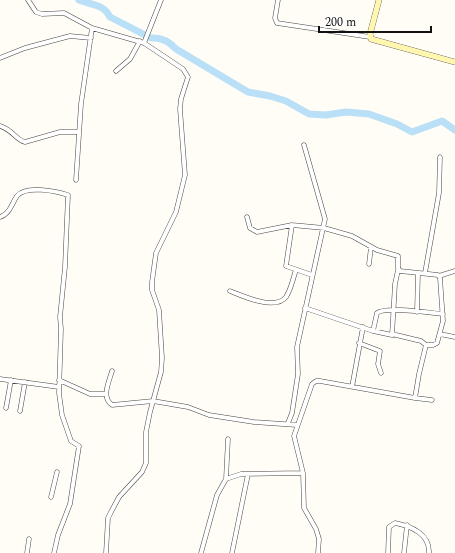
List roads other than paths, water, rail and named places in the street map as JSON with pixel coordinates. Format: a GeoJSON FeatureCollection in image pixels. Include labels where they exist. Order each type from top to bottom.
{"type":"FeatureCollection","features":[{"type":"Feature","properties":{"kind":"street"},"geometry":{"type":"LineString","coordinates":[[28,0],[36,12],[42,14],[64,12],[92,28],[140,41],[183,69],[188,77],[181,99],[180,109],[185,175],[176,212],[156,253],[152,282],[152,290],[159,310],[162,358],[161,372],[146,432],[146,463],[142,472],[119,497],[108,518],[106,553]]}},
{"type":"Feature","properties":{"kind":"street"},"geometry":{"type":"LineString","coordinates":[[144,43],[161,0]]}},
{"type":"Feature","properties":{"kind":"street"},"geometry":{"type":"LineString","coordinates":[[278,0],[275,18],[277,23],[370,37],[455,62]]}},
{"type":"Feature","properties":{"kind":"street"},"geometry":{"type":"LineString","coordinates":[[370,37],[379,0]]}},
{"type":"Feature","properties":{"kind":"street"},"geometry":{"type":"LineString","coordinates":[[76,180],[79,132],[92,28]]}},
{"type":"Feature","properties":{"kind":"street"},"geometry":{"type":"LineString","coordinates":[[0,58],[25,48],[70,36],[91,38]]}},
{"type":"Feature","properties":{"kind":"street"},"geometry":{"type":"LineString","coordinates":[[116,71],[130,59],[140,41]]}},
{"type":"Feature","properties":{"kind":"street"},"geometry":{"type":"LineString","coordinates":[[0,126],[12,131],[21,141],[25,142],[60,132],[79,132]]}},
{"type":"Feature","properties":{"kind":"street"},"geometry":{"type":"LineString","coordinates":[[288,423],[295,394],[299,364],[297,351],[312,275],[324,228],[324,210],[304,145]]}},
{"type":"Feature","properties":{"kind":"street"},"geometry":{"type":"LineString","coordinates":[[425,273],[439,193],[440,157]]}},
{"type":"Feature","properties":{"kind":"street"},"geometry":{"type":"LineString","coordinates":[[0,217],[5,215],[18,195],[25,190],[32,189],[68,195],[65,267],[60,317],[59,387],[61,410],[68,434],[71,441],[79,446],[70,504],[58,535],[54,553]]}},
{"type":"Feature","properties":{"kind":"street"},"geometry":{"type":"LineString","coordinates":[[247,217],[250,228],[257,232],[292,225],[324,228],[357,238],[381,252],[398,256],[392,334]]}},
{"type":"Feature","properties":{"kind":"street"},"geometry":{"type":"LineString","coordinates":[[292,225],[285,265],[287,268],[312,275]]}},
{"type":"Feature","properties":{"kind":"street"},"geometry":{"type":"LineString","coordinates":[[369,264],[371,247]]}},
{"type":"Feature","properties":{"kind":"street"},"geometry":{"type":"LineString","coordinates":[[230,291],[263,302],[277,302],[286,297],[296,270]]}},
{"type":"Feature","properties":{"kind":"street"},"geometry":{"type":"LineString","coordinates":[[398,270],[439,276],[455,271]]}},
{"type":"Feature","properties":{"kind":"street"},"geometry":{"type":"LineString","coordinates":[[417,312],[418,273]]}},
{"type":"Feature","properties":{"kind":"street"},"geometry":{"type":"LineString","coordinates":[[305,308],[373,331],[421,341],[426,345],[436,344],[440,334],[443,314],[439,276]]}},
{"type":"Feature","properties":{"kind":"street"},"geometry":{"type":"LineString","coordinates":[[373,331],[378,312],[393,310],[443,314]]}},
{"type":"Feature","properties":{"kind":"street"},"geometry":{"type":"LineString","coordinates":[[352,387],[363,327]]}},
{"type":"Feature","properties":{"kind":"street"},"geometry":{"type":"LineString","coordinates":[[440,334],[455,337]]}},
{"type":"Feature","properties":{"kind":"street"},"geometry":{"type":"LineString","coordinates":[[359,343],[380,351],[378,364],[381,373]]}},
{"type":"Feature","properties":{"kind":"street"},"geometry":{"type":"LineString","coordinates":[[416,398],[419,374],[426,345]]}},
{"type":"Feature","properties":{"kind":"street"},"geometry":{"type":"LineString","coordinates":[[112,371],[106,394],[110,403],[115,405],[153,401],[188,408],[199,413],[216,416],[254,422],[288,423],[297,425]]}},
{"type":"Feature","properties":{"kind":"street"},"geometry":{"type":"LineString","coordinates":[[0,379],[59,387]]}},
{"type":"Feature","properties":{"kind":"street"},"geometry":{"type":"LineString","coordinates":[[6,408],[11,380]]}},
{"type":"Feature","properties":{"kind":"street"},"geometry":{"type":"LineString","coordinates":[[59,380],[90,394],[106,394]]}},
{"type":"Feature","properties":{"kind":"street"},"geometry":{"type":"LineString","coordinates":[[318,553],[319,539],[316,529],[304,508],[303,473],[294,440],[297,425],[313,382],[318,380],[432,400]]}},
{"type":"Feature","properties":{"kind":"street"},"geometry":{"type":"LineString","coordinates":[[20,411],[25,382]]}},
{"type":"Feature","properties":{"kind":"street"},"geometry":{"type":"LineString","coordinates":[[201,553],[217,495],[226,479],[228,439]]}},
{"type":"Feature","properties":{"kind":"street"},"geometry":{"type":"LineString","coordinates":[[50,497],[57,472]]}},
{"type":"Feature","properties":{"kind":"street"},"geometry":{"type":"LineString","coordinates":[[226,479],[234,475],[303,473]]}},
{"type":"Feature","properties":{"kind":"street"},"geometry":{"type":"LineString","coordinates":[[232,553],[248,474]]}},
{"type":"Feature","properties":{"kind":"street"},"geometry":{"type":"LineString","coordinates":[[388,553],[390,525],[394,523],[406,525],[428,540],[429,553]]}},
{"type":"Feature","properties":{"kind":"street"},"geometry":{"type":"LineString","coordinates":[[404,553],[406,525]]}},
{"type":"Feature","properties":{"kind":"street"},"geometry":{"type":"LineString","coordinates":[[27,553],[29,539]]}},
{"type":"Feature","properties":{"kind":"waterway"},"geometry":{"type":"LineString","coordinates":[[79,0],[101,7],[110,17],[151,38],[165,40],[176,49],[248,92],[286,101],[309,114],[326,115],[346,112],[369,114],[397,124],[412,132],[442,121],[455,130]]}}]}
